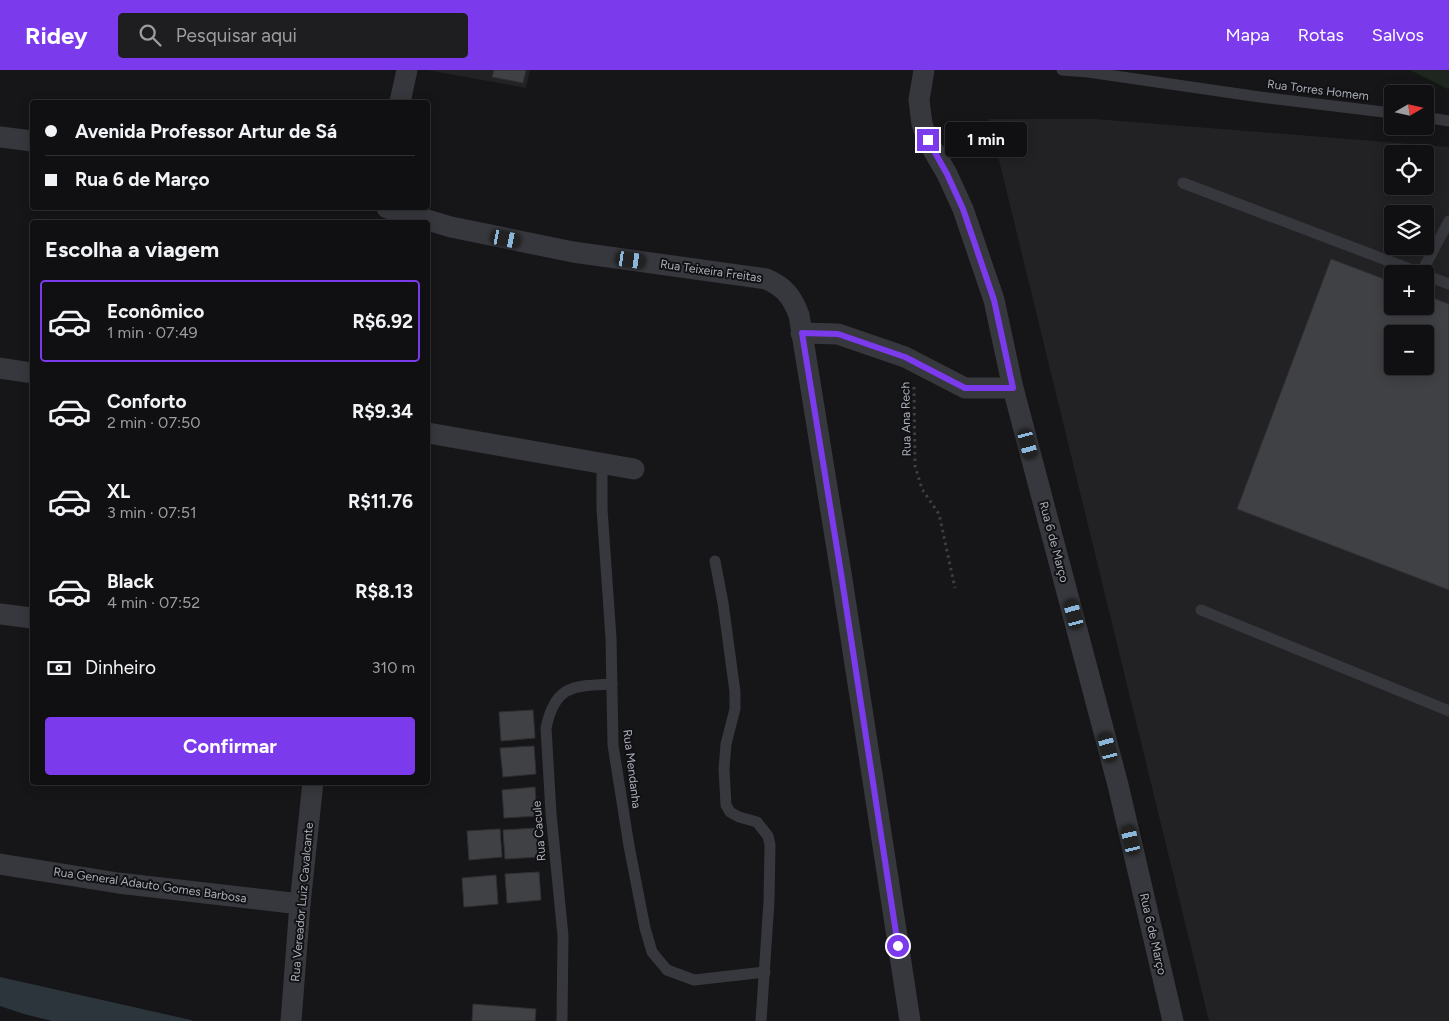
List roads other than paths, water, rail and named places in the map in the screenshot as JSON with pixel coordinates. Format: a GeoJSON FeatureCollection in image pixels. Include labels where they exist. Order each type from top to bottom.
{"type":"FeatureCollection","features":[{"type":"Feature","properties":{"kind":"street"},"geometry":{"type":"LineString","coordinates":[[400,100],[407,70]]}},
{"type":"Feature","properties":{"kind":"street","name":"Rua 6 de Março"},"geometry":{"type":"LineString","coordinates":[[924,70],[920,100],[922,124],[928,140],[947,174],[963,209],[994,300],[1013,388],[1116,776],[1173,1021]]}},
{"type":"Feature","properties":{"kind":"street"},"geometry":{"type":"LineString","coordinates":[[0,137],[30,141]]}},
{"type":"Feature","properties":{"kind":"street","name":"Rua Teixeira Freitas"},"geometry":{"type":"LineString","coordinates":[[394,210],[427,220]]}},
{"type":"Feature","properties":{"kind":"street","name":"Rua Teixeira Freitas"},"geometry":{"type":"LineString","coordinates":[[430,221],[451,227],[563,250],[766,279],[787,291],[794,301],[802,333]]}},
{"type":"Feature","properties":{"kind":"street"},"geometry":{"type":"LineString","coordinates":[[910,1021],[802,333],[838,334],[905,357],[965,388],[1013,388]]}},
{"type":"Feature","properties":{"kind":"street"},"geometry":{"type":"LineString","coordinates":[[0,368],[30,373]]}},
{"type":"Feature","properties":{"kind":"street"},"geometry":{"type":"LineString","coordinates":[[430,433],[634,469]]}},
{"type":"Feature","properties":{"kind":"street"},"geometry":{"type":"LineString","coordinates":[[0,614],[30,618]]}},
{"type":"Feature","properties":{"kind":"street","name":"Rua Vereador Luiz Cavalcante"},"geometry":{"type":"LineString","coordinates":[[291,1021],[300,904],[314,785]]}},
{"type":"Feature","properties":{"kind":"street","name":"Rua General Adauto Gomes Barbosa"},"geometry":{"type":"LineString","coordinates":[[0,864],[118,883],[300,904]]}},
{"type":"Feature","properties":{"kind":"lane","name":"Rua Torres Homem"},"geometry":{"type":"LineString","coordinates":[[1062,70],[1384,112]]}},
{"type":"Feature","properties":{"kind":"lane"},"geometry":{"type":"LineString","coordinates":[[1434,118],[1449,121]]}},
{"type":"Feature","properties":{"kind":"lane"},"geometry":{"type":"LineString","coordinates":[[1183,183],[1399,265]]}},
{"type":"Feature","properties":{"kind":"lane"},"geometry":{"type":"LineString","coordinates":[[1427,265],[1449,221]]}},
{"type":"Feature","properties":{"kind":"lane"},"geometry":{"type":"LineString","coordinates":[[1434,278],[1449,284]]}},
{"type":"Feature","properties":{"kind":"lane","name":"Rua Mendanha"},"geometry":{"type":"LineString","coordinates":[[602,463],[602,510],[611,638],[613,745],[645,928],[652,952],[667,970],[694,980],[764,972]]}},
{"type":"Feature","properties":{"kind":"lane"},"geometry":{"type":"LineString","coordinates":[[715,561],[726,622],[735,692],[735,709],[726,744],[724,769],[726,804],[730,812],[739,817],[757,822],[768,836],[770,845],[769,901],[761,1021]]}},
{"type":"Feature","properties":{"kind":"lane"},"geometry":{"type":"LineString","coordinates":[[1201,610],[1449,711]]}},
{"type":"Feature","properties":{"kind":"lane","name":"Rua Cacule"},"geometry":{"type":"LineString","coordinates":[[562,1021],[563,936],[551,813],[546,728],[554,702],[565,692],[580,686],[612,684]]}}]}
